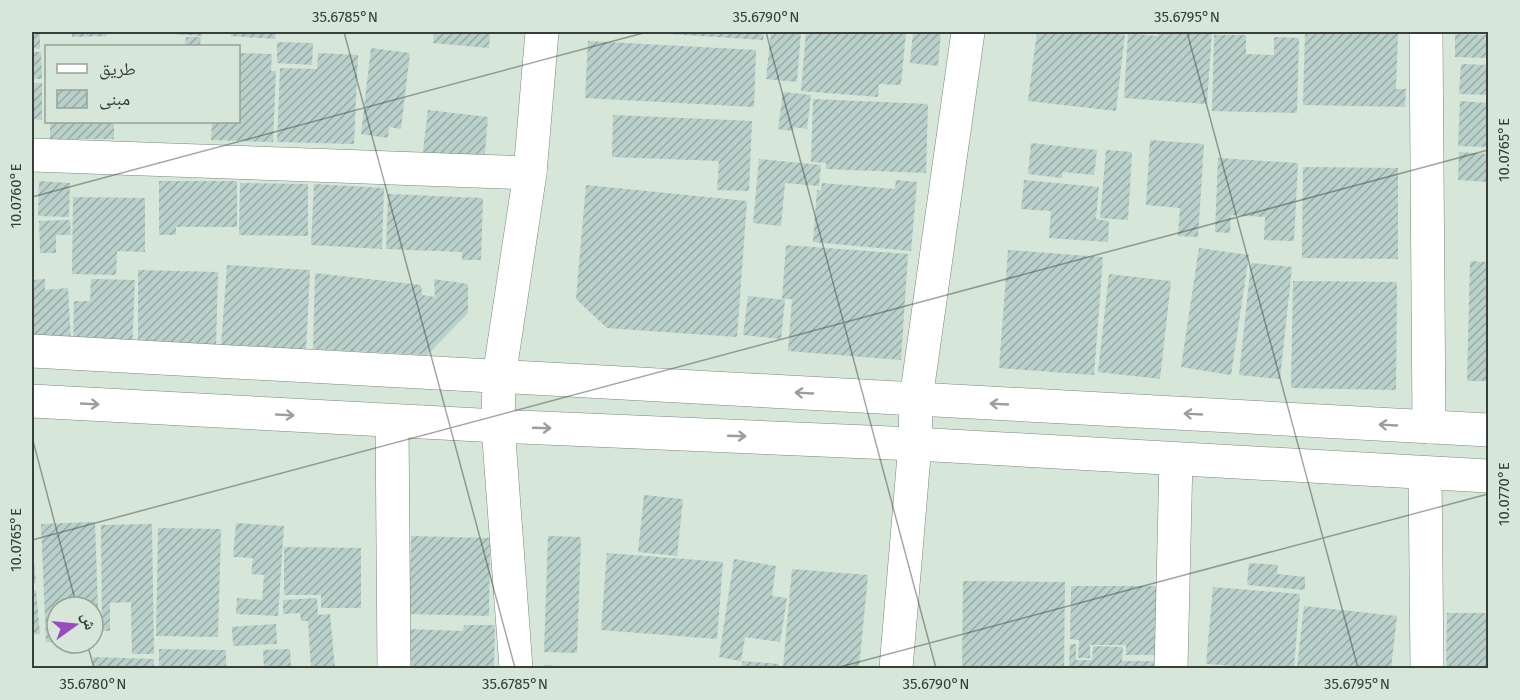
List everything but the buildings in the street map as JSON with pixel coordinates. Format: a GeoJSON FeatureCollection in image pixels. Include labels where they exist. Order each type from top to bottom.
{"type":"FeatureCollection","features":[{"type":"Feature","properties":{"kind":"street"},"geometry":{"type":"LineString","coordinates":[[516,669],[498,426],[499,376],[530,173],[542,32]]}},
{"type":"Feature","properties":{"kind":"street"},"geometry":{"type":"LineString","coordinates":[[896,669],[915,444],[916,399],[968,32]]}},
{"type":"Feature","properties":{"kind":"street"},"geometry":{"type":"LineString","coordinates":[[1426,32],[1429,427]]}},
{"type":"Feature","properties":{"kind":"street"},"geometry":{"type":"LineString","coordinates":[[32,155],[530,173]]}},
{"type":"Feature","properties":{"kind":"street"},"geometry":{"type":"LineString","coordinates":[[32,351],[1488,430]]}},
{"type":"Feature","properties":{"kind":"street"},"geometry":{"type":"LineString","coordinates":[[32,401],[392,421],[915,444],[1488,476]]}},
{"type":"Feature","properties":{"kind":"street"},"geometry":{"type":"LineString","coordinates":[[392,421],[394,669]]}},
{"type":"Feature","properties":{"kind":"street"},"geometry":{"type":"LineString","coordinates":[[1171,669],[1176,459]]}},
{"type":"Feature","properties":{"kind":"street"},"geometry":{"type":"LineString","coordinates":[[1425,473],[1427,669]]}}]}
